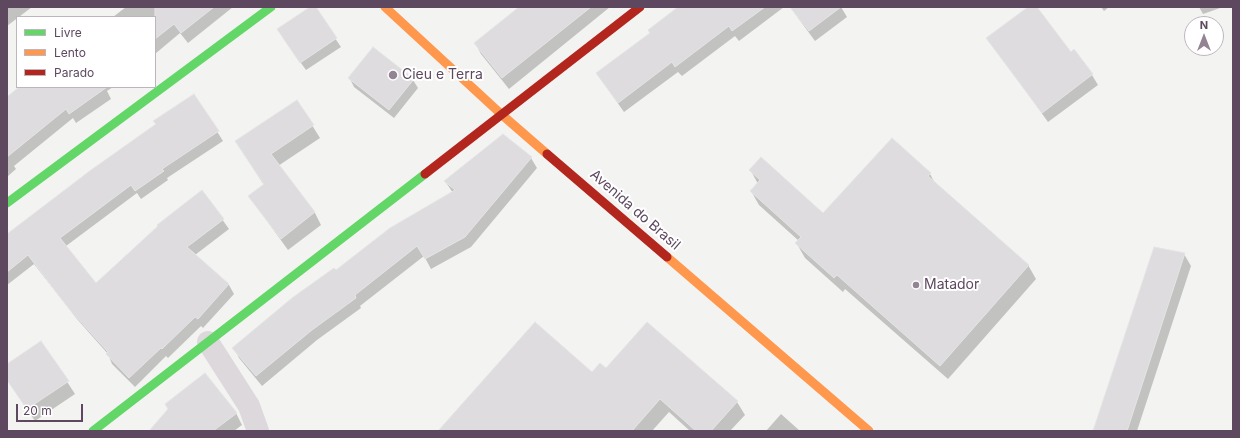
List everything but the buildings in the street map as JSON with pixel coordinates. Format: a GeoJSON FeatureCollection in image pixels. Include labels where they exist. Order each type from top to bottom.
{"type":"FeatureCollection","features":[{"type":"Feature","properties":{"kind":"street"},"geometry":{"type":"LineString","coordinates":[[7,203],[271,7]]}},
{"type":"Feature","properties":{"kind":"street","name":"Avenida do Brasil"},"geometry":{"type":"LineString","coordinates":[[385,7],[501,114],[869,431]]}},
{"type":"Feature","properties":{"kind":"street"},"geometry":{"type":"LineString","coordinates":[[93,431],[640,7]]}},
{"type":"Feature","properties":{"kind":"street"},"geometry":{"type":"LineString","coordinates":[[208,342],[249,406],[258,431]]}},
{"type":"Feature","properties":{"kind":"traffic: fast"},"geometry":{"type":"LineString","coordinates":[[7,203],[271,7]]}},
{"type":"Feature","properties":{"kind":"traffic: fast"},"geometry":{"type":"LineString","coordinates":[[93,431],[425,174]]}},
{"type":"Feature","properties":{"kind":"traffic: slow"},"geometry":{"type":"LineString","coordinates":[[385,7],[501,114],[547,154]]}},
{"type":"Feature","properties":{"kind":"traffic: slow"},"geometry":{"type":"LineString","coordinates":[[667,257],[869,431]]}},
{"type":"Feature","properties":{"kind":"traffic: jam"},"geometry":{"type":"LineString","coordinates":[[425,174],[640,7]]}},
{"type":"Feature","properties":{"kind":"traffic: jam"},"geometry":{"type":"LineString","coordinates":[[547,154],[667,257]]}},
{"type":"Feature","properties":{"kind":"place","name":"Cieu e Terra"},"geometry":{"type":"Point","coordinates":[393,75]}},
{"type":"Feature","properties":{"kind":"place","name":"Matador"},"geometry":{"type":"Point","coordinates":[916,285]}}]}
